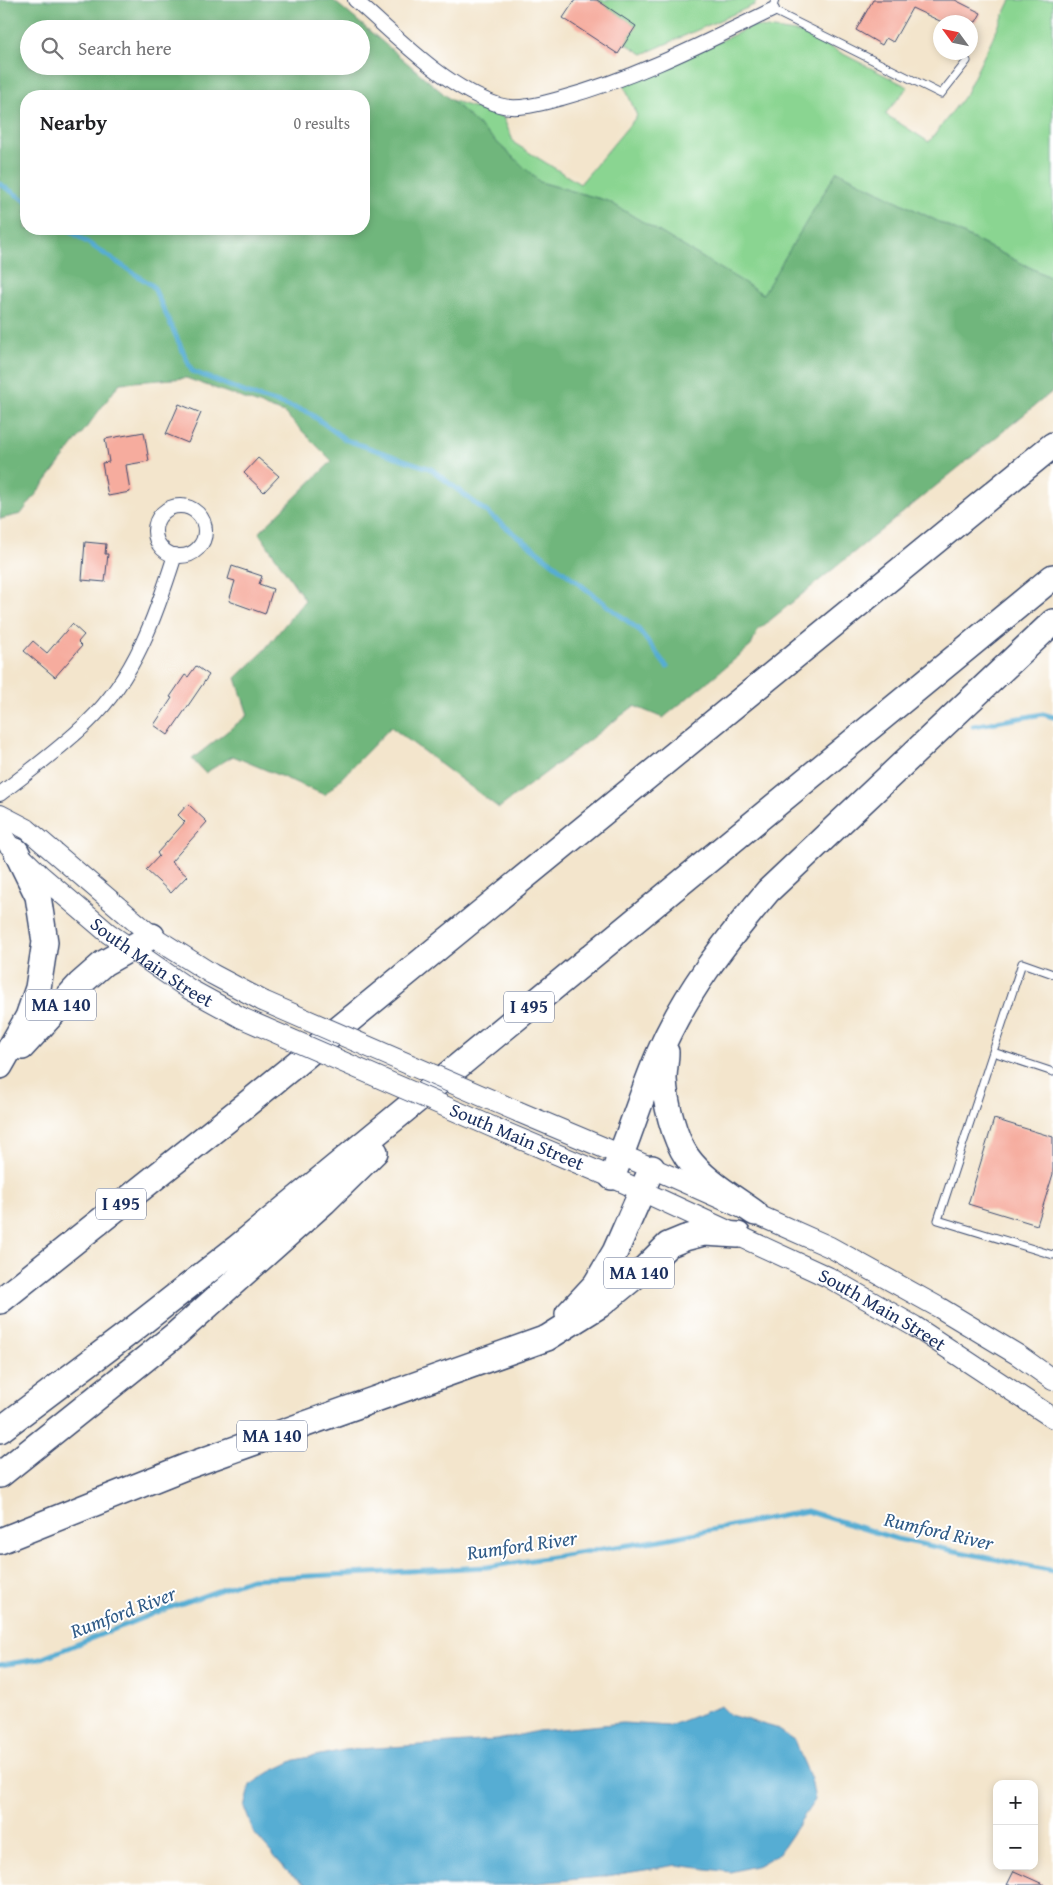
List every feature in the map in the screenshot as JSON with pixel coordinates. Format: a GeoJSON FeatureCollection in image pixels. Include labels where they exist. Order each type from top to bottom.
{"type":"FeatureCollection","features":[{"type":"Feature","properties":{"kind":"highway","name":"I 495"},"geometry":{"type":"LineString","coordinates":[[0,1301],[242,1108],[1053,445]]}},
{"type":"Feature","properties":{"kind":"highway","name":"I 495"},"geometry":{"type":"LineString","coordinates":[[0,1430],[238,1247],[1053,577]]}},
{"type":"Feature","properties":{"kind":"highway"},"geometry":{"type":"LineString","coordinates":[[616,1166],[658,1055],[701,976],[729,936],[768,891],[1053,622]]}},
{"type":"Feature","properties":{"kind":"highway"},"geometry":{"type":"LineString","coordinates":[[0,1066],[28,1017],[38,988],[45,942],[38,896],[16,852]]}},
{"type":"Feature","properties":{"kind":"highway","name":"MA 140"},"geometry":{"type":"LineString","coordinates":[[0,1071],[80,984],[104,963],[129,947],[152,936]]}},
{"type":"Feature","properties":{"kind":"highway"},"geometry":{"type":"LineString","coordinates":[[668,1036],[664,1079],[676,1136],[687,1157],[705,1176],[755,1213]]}},
{"type":"Feature","properties":{"kind":"highway"},"geometry":{"type":"LineString","coordinates":[[0,1475],[175,1335],[324,1202],[375,1153],[420,1096]]}},
{"type":"Feature","properties":{"kind":"highway"},"geometry":{"type":"LineString","coordinates":[[0,1279],[242,1108]]}},
{"type":"Feature","properties":{"kind":"highway"},"geometry":{"type":"LineString","coordinates":[[547,1338],[596,1284],[615,1252],[652,1168]]}},
{"type":"Feature","properties":{"kind":"highway","name":"MA 140"},"geometry":{"type":"LineString","coordinates":[[0,1541],[185,1467],[547,1338],[600,1305],[668,1245],[704,1233],[738,1235]]}},
{"type":"Feature","properties":{"kind":"main road","name":"South Main Street"},"geometry":{"type":"LineString","coordinates":[[0,815],[27,829],[152,936],[212,974],[263,1002],[520,1112],[616,1166],[643,1191],[828,1277],[914,1326],[1053,1418]]}},
{"type":"Feature","properties":{"kind":"main road","name":"South Main Street"},"geometry":{"type":"LineString","coordinates":[[0,831],[8,844],[39,874],[108,933],[189,989],[242,1018],[497,1128],[616,1166],[652,1168],[755,1213],[830,1247],[940,1308],[1018,1356],[1049,1371]]}},
{"type":"Feature","properties":{"kind":"main road"},"geometry":{"type":"LineString","coordinates":[[1024,1398],[1049,1371]]}},
{"type":"Feature","properties":{"kind":"street"},"geometry":{"type":"LineString","coordinates":[[355,0],[422,58],[462,88],[500,106],[532,106],[595,89],[672,58],[774,5]]}},
{"type":"Feature","properties":{"kind":"street"},"geometry":{"type":"LineString","coordinates":[[0,794],[72,737],[106,702],[122,680],[147,636],[176,555]]}},
{"type":"Feature","properties":{"kind":"lane"},"geometry":{"type":"LineString","coordinates":[[774,5],[941,94],[967,61]]}},
{"type":"Feature","properties":{"kind":"lane"},"geometry":{"type":"LineString","coordinates":[[1053,974],[1022,963],[938,1220],[1053,1254]]}},
{"type":"Feature","properties":{"kind":"lane"},"geometry":{"type":"LineString","coordinates":[[993,1052],[1053,1072]]}},
{"type":"Feature","properties":{"kind":"green space"},"geometry":{"type":"Polygon","coordinates":[[[0,0],[333,0],[357,20],[20,20],[20,75],[370,75],[370,31],[451,100],[540,182],[608,201],[763,294],[837,171],[1053,279],[1053,391],[758,630],[751,646],[663,718],[634,706],[499,808],[391,727],[325,795],[233,756],[205,773],[192,759],[248,715],[236,678],[261,654],[305,600],[259,533],[332,461],[284,413],[186,378],[120,383],[21,514],[0,519],[0,0]]]}},
{"type":"Feature","properties":{"kind":"green space"},"geometry":{"type":"Polygon","coordinates":[[[597,0],[758,0],[754,5],[643,54],[625,43],[636,26],[597,0]]]}},
{"type":"Feature","properties":{"kind":"green space"},"geometry":{"type":"Polygon","coordinates":[[[1011,0],[1053,0],[1053,279],[837,171],[764,295],[608,201],[540,182],[451,100],[503,117],[514,143],[580,184],[637,116],[624,85],[753,26],[802,33],[908,87],[885,114],[929,142],[965,95],[1011,0]]]}},
{"type":"Feature","properties":{"kind":"water"},"geometry":{"type":"Polygon","coordinates":[[[721,1706],[730,1715],[776,1728],[794,1740],[811,1779],[815,1800],[778,1854],[759,1865],[730,1872],[677,1865],[600,1877],[516,1885],[307,1885],[288,1872],[254,1833],[244,1807],[250,1785],[270,1772],[295,1760],[345,1750],[497,1740],[538,1731],[623,1723],[669,1726],[721,1706]]]}},
{"type":"Feature","properties":{"kind":"building"},"geometry":{"type":"Polygon","coordinates":[[[575,0],[597,0],[636,26],[618,54],[563,18],[575,0]]]}},
{"type":"Feature","properties":{"kind":"building"},"geometry":{"type":"Polygon","coordinates":[[[873,0],[955,0],[981,13],[978,18],[978,15],[933,15],[933,18],[912,8],[893,42],[886,38],[882,45],[856,30],[873,0]]]}},
{"type":"Feature","properties":{"kind":"building"},"geometry":{"type":"Polygon","coordinates":[[[179,404],[201,413],[188,443],[166,434],[179,404]]]}},
{"type":"Feature","properties":{"kind":"building"},"geometry":{"type":"Polygon","coordinates":[[[144,432],[149,461],[126,465],[130,492],[108,496],[102,463],[109,462],[105,439],[144,432]]]}},
{"type":"Feature","properties":{"kind":"building"},"geometry":{"type":"Polygon","coordinates":[[[258,458],[279,476],[264,492],[244,473],[258,458]]]}},
{"type":"Feature","properties":{"kind":"building"},"geometry":{"type":"Polygon","coordinates":[[[85,542],[106,544],[105,554],[108,554],[105,582],[82,580],[85,542]]]}},
{"type":"Feature","properties":{"kind":"building"},"geometry":{"type":"Polygon","coordinates":[[[232,566],[262,576],[259,584],[273,589],[265,614],[229,601],[235,581],[228,579],[232,566]]]}},
{"type":"Feature","properties":{"kind":"building"},"geometry":{"type":"Polygon","coordinates":[[[72,624],[84,635],[78,642],[82,646],[55,677],[24,651],[33,641],[47,653],[72,624]]]}},
{"type":"Feature","properties":{"kind":"building"},"geometry":{"type":"Polygon","coordinates":[[[196,666],[209,675],[168,735],[154,725],[185,675],[188,677],[196,666]]]}},
{"type":"Feature","properties":{"kind":"building"},"geometry":{"type":"Polygon","coordinates":[[[188,804],[207,822],[171,862],[187,876],[171,893],[146,870],[159,856],[157,853],[185,822],[178,815],[188,804]]]}},
{"type":"Feature","properties":{"kind":"building"},"geometry":{"type":"Polygon","coordinates":[[[994,1119],[1053,1137],[1053,1174],[1037,1225],[968,1204],[994,1119]]]}},
{"type":"Feature","properties":{"kind":"building"},"geometry":{"type":"Polygon","coordinates":[[[1014,1871],[1045,1885],[1007,1885],[1014,1871]]]}},
{"type":"Feature","properties":{"kind":"waterway"},"geometry":{"type":"LineString","coordinates":[[0,184],[20,197]]}},
{"type":"Feature","properties":{"kind":"waterway"},"geometry":{"type":"LineString","coordinates":[[76,235],[153,286],[192,371],[249,394],[308,412],[346,440],[431,469],[639,630],[667,667]]}},
{"type":"Feature","properties":{"kind":"waterway"},"geometry":{"type":"LineString","coordinates":[[973,726],[1043,714],[1053,717]]}},
{"type":"Feature","properties":{"kind":"waterway","name":"Rumford River"},"geometry":{"type":"LineString","coordinates":[[0,1665],[40,1659],[155,1613],[251,1579],[487,1567],[660,1540],[807,1511],[897,1539],[1053,1571]]}}]}
